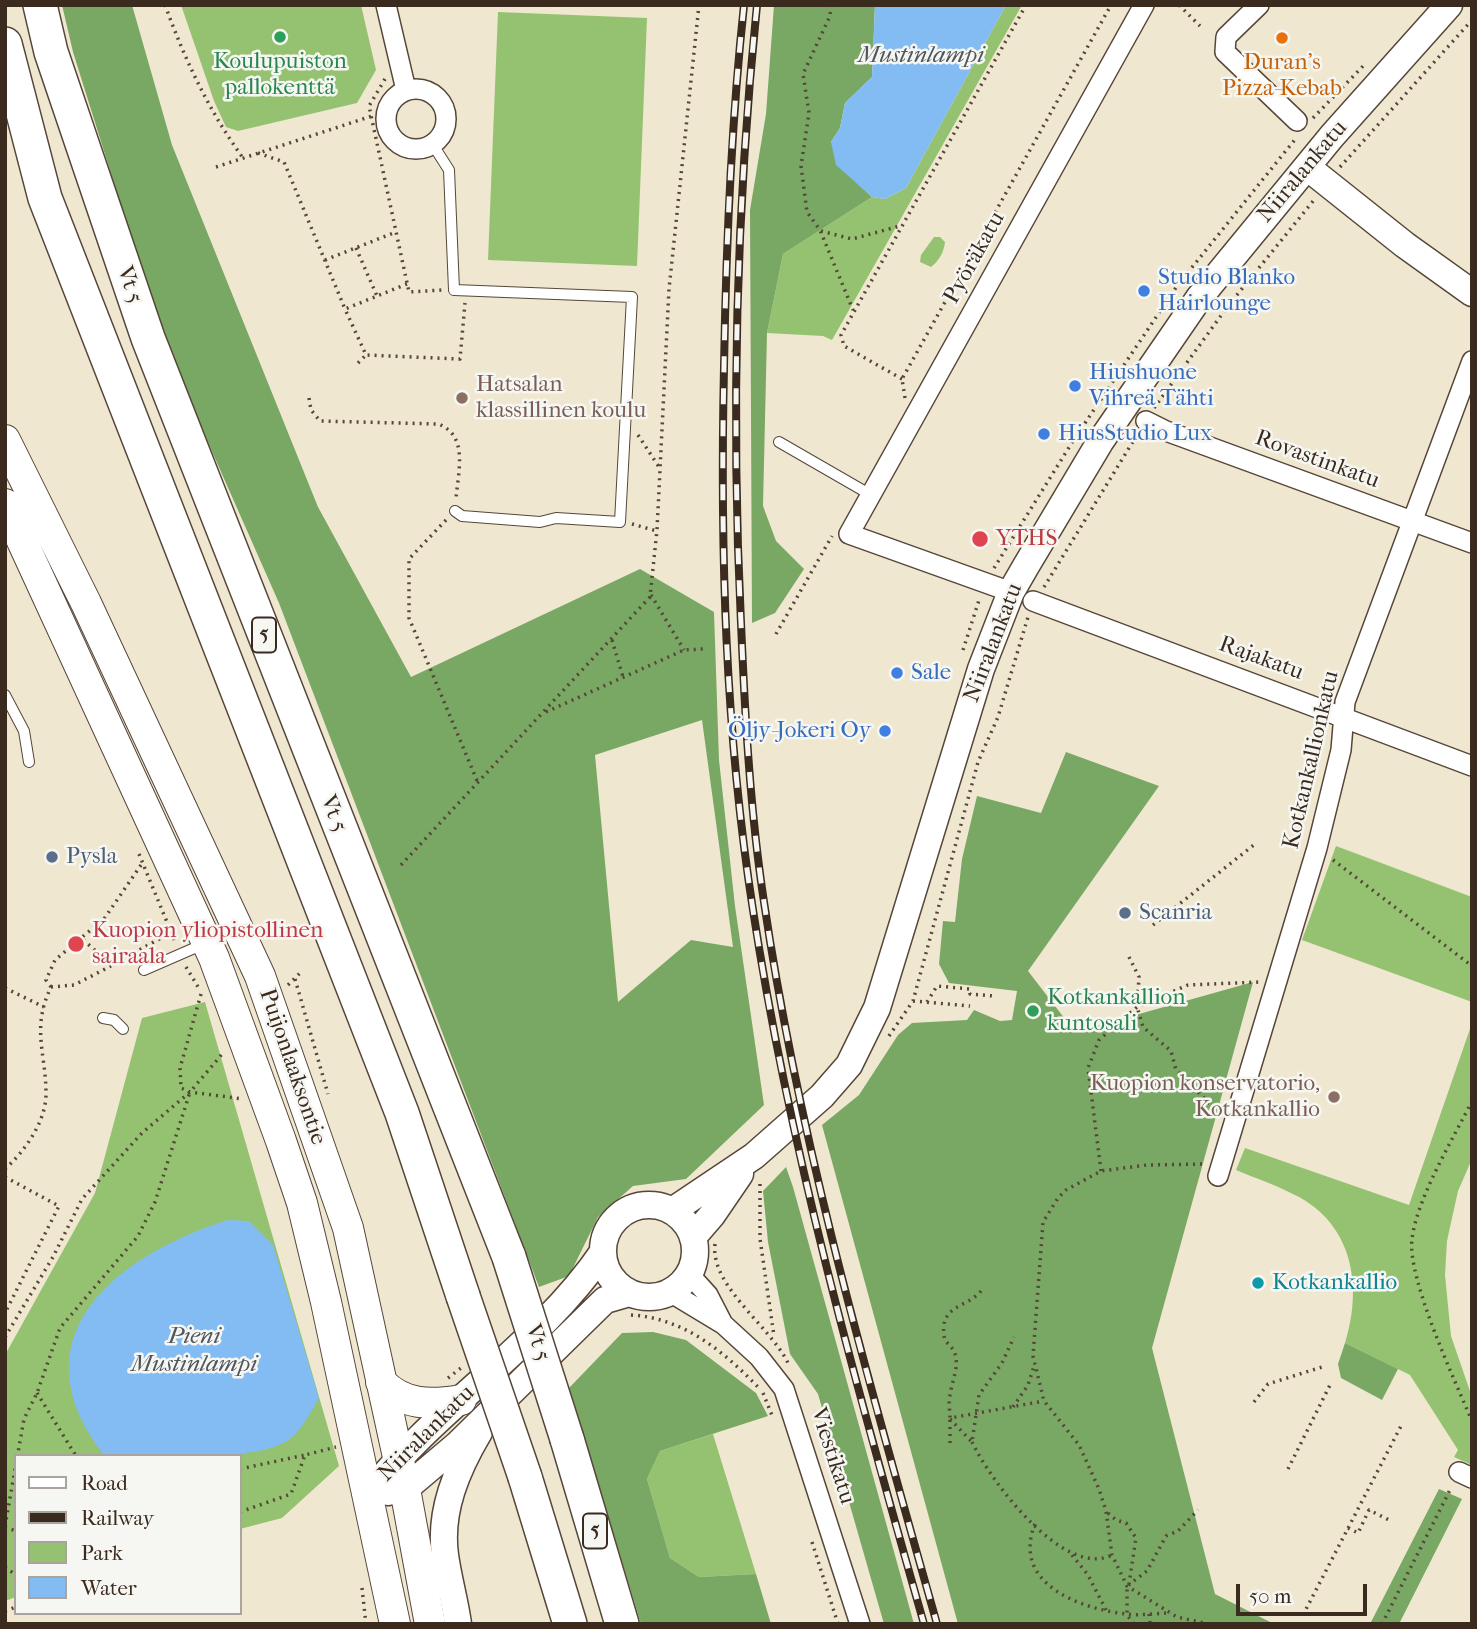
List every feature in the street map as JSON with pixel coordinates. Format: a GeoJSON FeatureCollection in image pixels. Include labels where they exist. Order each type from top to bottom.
{"type":"FeatureCollection","features":[{"type":"Feature","properties":{"kind":"highway","name":"Vt 5"},"geometry":{"type":"LineString","coordinates":[[40,5],[55,64],[148,338],[509,1257],[622,1624]]}},
{"type":"Feature","properties":{"kind":"highway","name":"Vt 5"},"geometry":{"type":"LineString","coordinates":[[5,44],[45,198],[402,1113],[525,1477],[570,1624]]}},
{"type":"Feature","properties":{"kind":"main road","name":"Niiralankatu"},"geometry":{"type":"LineString","coordinates":[[693,1237],[840,1077],[877,1008],[981,669],[1022,596],[1100,442],[1199,299],[1317,176],[1448,5]]}},
{"type":"Feature","properties":{"kind":"main road"},"geometry":{"type":"LineString","coordinates":[[1317,176],[1472,293]]}},
{"type":"Feature","properties":{"kind":"main road","name":"Puijonlaaksontie"},"geometry":{"type":"LineString","coordinates":[[5,440],[348,1228],[405,1489],[430,1624]]}},
{"type":"Feature","properties":{"kind":"main road","name":"Puijonlaaksontie"},"geometry":{"type":"LineString","coordinates":[[5,505],[226,945],[302,1203],[369,1494],[395,1624]]}},
{"type":"Feature","properties":{"kind":"main road","name":"Niiralankatu"},"geometry":{"type":"LineString","coordinates":[[672,1211],[757,1165]]}},
{"type":"Feature","properties":{"kind":"main road"},"geometry":{"type":"LineString","coordinates":[[651,1205],[672,1211],[688,1226],[693,1237],[695,1257],[689,1274],[670,1292],[652,1297],[629,1293],[612,1279],[603,1252],[608,1230],[624,1212],[651,1205]]}},
{"type":"Feature","properties":{"kind":"main road","name":"Niiralankatu"},"geometry":{"type":"LineString","coordinates":[[369,1494],[454,1390],[566,1299],[603,1252]]}},
{"type":"Feature","properties":{"kind":"main road","name":"Niiralankatu"},"geometry":{"type":"LineString","coordinates":[[369,1494],[405,1489],[488,1416],[599,1305],[614,1295],[629,1293]]}},
{"type":"Feature","properties":{"kind":"main road"},"geometry":{"type":"LineString","coordinates":[[381,1382],[394,1393],[415,1402],[454,1390]]}},
{"type":"Feature","properties":{"kind":"main road"},"geometry":{"type":"LineString","coordinates":[[458,1624],[444,1552],[443,1524],[451,1490],[488,1416]]}},
{"type":"Feature","properties":{"kind":"street"},"geometry":{"type":"LineString","coordinates":[[386,5],[406,90]]}},
{"type":"Feature","properties":{"kind":"street","name":"Pyöräkatu"},"geometry":{"type":"LineString","coordinates":[[843,531],[871,495],[1144,5]]}},
{"type":"Feature","properties":{"kind":"street"},"geometry":{"type":"LineString","coordinates":[[1259,5],[1226,37],[1225,52],[1297,121]]}},
{"type":"Feature","properties":{"kind":"street"},"geometry":{"type":"LineString","coordinates":[[406,90],[426,90],[442,102],[447,120],[445,130],[433,145],[415,150],[405,148],[391,136],[379,117],[392,101],[406,90]]}},
{"type":"Feature","properties":{"kind":"street","name":"Kotkankallionkatu"},"geometry":{"type":"LineString","coordinates":[[1220,1170],[1317,848],[1341,750],[1343,715],[1472,361]]}},
{"type":"Feature","properties":{"kind":"street","name":"Rovastinkatu"},"geometry":{"type":"LineString","coordinates":[[1146,421],[1166,431],[1472,543]]}},
{"type":"Feature","properties":{"kind":"street","name":"Rajakatu"},"geometry":{"type":"LineString","coordinates":[[843,531],[1343,715],[1472,766]]}},
{"type":"Feature","properties":{"kind":"street","name":"Viestikatu"},"geometry":{"type":"LineString","coordinates":[[689,1274],[708,1295],[723,1324]]}},
{"type":"Feature","properties":{"kind":"street","name":"Viestikatu"},"geometry":{"type":"LineString","coordinates":[[670,1292],[723,1324],[759,1357],[784,1388],[860,1624]]}},
{"type":"Feature","properties":{"kind":"lane"},"geometry":{"type":"LineString","coordinates":[[433,145],[449,170],[454,290],[632,298],[620,522],[556,518],[540,522],[462,516],[455,511]]}},
{"type":"Feature","properties":{"kind":"lane"},"geometry":{"type":"LineString","coordinates":[[779,442],[871,495]]}},
{"type":"Feature","properties":{"kind":"lane"},"geometry":{"type":"LineString","coordinates":[[5,695],[24,731],[29,762]]}},
{"type":"Feature","properties":{"kind":"lane"},"geometry":{"type":"LineString","coordinates":[[144,970],[226,945]]}},
{"type":"Feature","properties":{"kind":"lane"},"geometry":{"type":"LineString","coordinates":[[103,1018],[114,1020],[123,1029]]}},
{"type":"Feature","properties":{"kind":"path"},"geometry":{"type":"LineString","coordinates":[[165,5],[184,57],[226,134],[243,158]]}},
{"type":"Feature","properties":{"kind":"path"},"geometry":{"type":"LineString","coordinates":[[401,865],[650,597],[657,530],[669,289],[699,5]]}},
{"type":"Feature","properties":{"kind":"path"},"geometry":{"type":"LineString","coordinates":[[831,5],[830,16],[803,74],[809,113],[801,166],[807,212],[820,230],[853,310]]}},
{"type":"Feature","properties":{"kind":"path"},"geometry":{"type":"LineString","coordinates":[[902,379],[844,346],[841,335],[1026,5]]}},
{"type":"Feature","properties":{"kind":"path"},"geometry":{"type":"LineString","coordinates":[[906,407],[902,379],[1111,5]]}},
{"type":"Feature","properties":{"kind":"path"},"geometry":{"type":"LineString","coordinates":[[1179,5],[1200,26]]}},
{"type":"Feature","properties":{"kind":"path"},"geometry":{"type":"LineString","coordinates":[[881,1046],[913,1001],[978,762],[998,717],[1022,596],[1049,580],[1146,421],[1317,176],[1346,158],[1472,20]]}},
{"type":"Feature","properties":{"kind":"path"},"geometry":{"type":"LineString","coordinates":[[385,74],[384,82],[369,106],[379,117],[408,292],[454,290]]}},
{"type":"Feature","properties":{"kind":"path"},"geometry":{"type":"LineString","coordinates":[[216,167],[379,117]]}},
{"type":"Feature","properties":{"kind":"path"},"geometry":{"type":"LineString","coordinates":[[258,153],[284,162],[366,355]]}},
{"type":"Feature","properties":{"kind":"path"},"geometry":{"type":"LineString","coordinates":[[820,230],[852,239],[900,226]]}},
{"type":"Feature","properties":{"kind":"path"},"geometry":{"type":"LineString","coordinates":[[324,260],[396,232]]}},
{"type":"Feature","properties":{"kind":"path"},"geometry":{"type":"LineString","coordinates":[[356,248],[376,296]]}},
{"type":"Feature","properties":{"kind":"path"},"geometry":{"type":"LineString","coordinates":[[345,309],[407,284]]}},
{"type":"Feature","properties":{"kind":"path"},"geometry":{"type":"LineString","coordinates":[[358,363],[366,355],[460,359],[466,290]]}},
{"type":"Feature","properties":{"kind":"path"},"geometry":{"type":"LineString","coordinates":[[310,398],[311,410],[320,421],[446,427],[455,434],[459,445],[455,511],[409,559],[409,618],[478,783]]}},
{"type":"Feature","properties":{"kind":"path"},"geometry":{"type":"LineString","coordinates":[[627,418],[660,468]]}},
{"type":"Feature","properties":{"kind":"path"},"geometry":{"type":"LineString","coordinates":[[620,522],[657,530]]}},
{"type":"Feature","properties":{"kind":"path"},"geometry":{"type":"LineString","coordinates":[[775,634],[843,531]]}},
{"type":"Feature","properties":{"kind":"path"},"geometry":{"type":"LineString","coordinates":[[650,597],[684,650]]}},
{"type":"Feature","properties":{"kind":"path"},"geometry":{"type":"LineString","coordinates":[[612,640],[623,677]]}},
{"type":"Feature","properties":{"kind":"path"},"geometry":{"type":"LineString","coordinates":[[544,713],[684,650],[703,649]]}},
{"type":"Feature","properties":{"kind":"path"},"geometry":{"type":"LineString","coordinates":[[1153,925],[1255,844]]}},
{"type":"Feature","properties":{"kind":"path"},"geometry":{"type":"LineString","coordinates":[[1317,848],[1472,966]]}},
{"type":"Feature","properties":{"kind":"path"},"geometry":{"type":"LineString","coordinates":[[51,987],[46,980],[55,960],[104,919],[141,865]]}},
{"type":"Feature","properties":{"kind":"path"},"geometry":{"type":"LineString","coordinates":[[51,987],[74,985],[172,932]]}},
{"type":"Feature","properties":{"kind":"path"},"geometry":{"type":"LineString","coordinates":[[81,938],[112,965]]}},
{"type":"Feature","properties":{"kind":"path"},"geometry":{"type":"LineString","coordinates":[[1129,957],[1139,977],[1136,1007],[1146,1030],[1171,1051],[1176,1070],[1190,1081],[1209,1103],[1236,1117]]}},
{"type":"Feature","properties":{"kind":"path"},"geometry":{"type":"LineString","coordinates":[[286,987],[302,971]]}},
{"type":"Feature","properties":{"kind":"path"},"geometry":{"type":"LineString","coordinates":[[1101,1171],[1088,1069],[1099,1040],[1109,1029],[1136,1007],[1188,985],[1232,981],[1276,983]]}},
{"type":"Feature","properties":{"kind":"path"},"geometry":{"type":"LineString","coordinates":[[927,1002],[937,986],[970,989],[970,994],[994,996]]}},
{"type":"Feature","properties":{"kind":"path"},"geometry":{"type":"LineString","coordinates":[[5,1169],[24,1152],[46,1097],[39,1024],[51,987]]}},
{"type":"Feature","properties":{"kind":"path"},"geometry":{"type":"LineString","coordinates":[[5,988],[44,1007]]}},
{"type":"Feature","properties":{"kind":"path"},"geometry":{"type":"LineString","coordinates":[[202,992],[180,1068],[181,1088],[190,1092],[247,1100]]}},
{"type":"Feature","properties":{"kind":"path"},"geometry":{"type":"LineString","coordinates":[[913,1001],[970,1006]]}},
{"type":"Feature","properties":{"kind":"path"},"geometry":{"type":"LineString","coordinates":[[1109,1029],[1146,1030]]}},
{"type":"Feature","properties":{"kind":"path"},"geometry":{"type":"LineString","coordinates":[[5,1337],[53,1257],[82,1199],[142,1133],[190,1092],[223,1053]]}},
{"type":"Feature","properties":{"kind":"path"},"geometry":{"type":"LineString","coordinates":[[18,1454],[24,1419],[37,1393],[60,1328],[138,1236],[155,1202],[190,1092]]}},
{"type":"Feature","properties":{"kind":"path"},"geometry":{"type":"LineString","coordinates":[[1472,1101],[1423,1202],[1412,1240],[1412,1257],[1419,1283],[1472,1421]]}},
{"type":"Feature","properties":{"kind":"path"},"geometry":{"type":"LineString","coordinates":[[757,1165],[760,1239],[774,1339]]}},
{"type":"Feature","properties":{"kind":"path"},"geometry":{"type":"LineString","coordinates":[[1209,1624],[1171,1613],[1128,1586],[1112,1555],[1106,1511],[1079,1446],[1044,1401],[1033,1356],[1043,1222],[1050,1207],[1066,1189],[1101,1171],[1147,1166],[1220,1170]]}},
{"type":"Feature","properties":{"kind":"path"},"geometry":{"type":"LineString","coordinates":[[5,1177],[60,1206],[5,1313]]}},
{"type":"Feature","properties":{"kind":"path"},"geometry":{"type":"LineString","coordinates":[[950,1448],[949,1395],[957,1364],[950,1345],[945,1341],[946,1322],[957,1304],[981,1291]]}},
{"type":"Feature","properties":{"kind":"path"},"geometry":{"type":"LineString","coordinates":[[680,1326],[728,1356],[737,1365],[763,1393],[776,1426]]}},
{"type":"Feature","properties":{"kind":"path"},"geometry":{"type":"LineString","coordinates":[[972,1442],[976,1426],[975,1414],[983,1387],[1002,1363],[1014,1337]]}},
{"type":"Feature","properties":{"kind":"path"},"geometry":{"type":"LineString","coordinates":[[454,1390],[466,1363]]}},
{"type":"Feature","properties":{"kind":"path"},"geometry":{"type":"LineString","coordinates":[[1013,1407],[1028,1385],[1035,1364]]}},
{"type":"Feature","properties":{"kind":"path"},"geometry":{"type":"LineString","coordinates":[[1254,1402],[1268,1384],[1322,1367]]}},
{"type":"Feature","properties":{"kind":"path"},"geometry":{"type":"LineString","coordinates":[[1288,1469],[1330,1385]]}},
{"type":"Feature","properties":{"kind":"path"},"geometry":{"type":"LineString","coordinates":[[37,1393],[75,1454]]}},
{"type":"Feature","properties":{"kind":"path"},"geometry":{"type":"LineString","coordinates":[[950,1418],[1044,1401]]}},
{"type":"Feature","properties":{"kind":"path"},"geometry":{"type":"LineString","coordinates":[[950,1418],[972,1442],[982,1463],[1042,1534],[1072,1555],[1088,1575],[1106,1610]]}},
{"type":"Feature","properties":{"kind":"path"},"geometry":{"type":"LineString","coordinates":[[1303,1615],[1401,1426]]}},
{"type":"Feature","properties":{"kind":"path"},"geometry":{"type":"LineString","coordinates":[[242,1469],[344,1445]]}},
{"type":"Feature","properties":{"kind":"path"},"geometry":{"type":"LineString","coordinates":[[242,1511],[291,1494],[305,1455]]}},
{"type":"Feature","properties":{"kind":"path"},"geometry":{"type":"LineString","coordinates":[[5,1526],[14,1475]]}},
{"type":"Feature","properties":{"kind":"path"},"geometry":{"type":"LineString","coordinates":[[1382,1624],[1466,1475]]}},
{"type":"Feature","properties":{"kind":"path"},"geometry":{"type":"LineString","coordinates":[[1128,1586],[1147,1571],[1166,1536],[1178,1531],[1198,1510]]}},
{"type":"Feature","properties":{"kind":"path"},"geometry":{"type":"LineString","coordinates":[[1348,1528],[1358,1533],[1369,1510],[1389,1520]]}},
{"type":"Feature","properties":{"kind":"path"},"geometry":{"type":"LineString","coordinates":[[1106,1511],[1116,1520],[1126,1523],[1136,1538],[1128,1586],[1127,1615],[1134,1624]]}},
{"type":"Feature","properties":{"kind":"path"},"geometry":{"type":"LineString","coordinates":[[1035,1524],[1027,1542],[1031,1558],[1047,1585],[1061,1595],[1127,1615],[1171,1613]]}},
{"type":"Feature","properties":{"kind":"path"},"geometry":{"type":"LineString","coordinates":[[811,1536],[838,1624]]}},
{"type":"Feature","properties":{"kind":"path"},"geometry":{"type":"LineString","coordinates":[[1072,1555],[1092,1560],[1112,1555]]}},
{"type":"Feature","properties":{"kind":"path"},"geometry":{"type":"LineString","coordinates":[[1149,1614],[1150,1624]]}},
{"type":"Feature","properties":{"kind":"green space"},"geometry":{"type":"Polygon","coordinates":[[[62,5],[132,5],[172,145],[318,507],[411,677],[640,569],[714,612],[719,760],[735,906],[764,1105],[686,1179],[633,1186],[598,1217],[569,1276],[539,1287],[279,603],[164,343],[73,52],[62,5]],[[702,720],[595,755],[618,1002],[691,940],[733,947],[702,720]]]}},
{"type":"Feature","properties":{"kind":"green space","name":"Koulupuiston pallokenttä"},"geometry":{"type":"Polygon","coordinates":[[[181,5],[361,5],[376,70],[357,103],[238,131],[226,127],[214,101],[181,5]]]}},
{"type":"Feature","properties":{"kind":"green space"},"geometry":{"type":"Polygon","coordinates":[[[774,5],[875,5],[872,77],[845,103],[840,128],[831,142],[856,182],[872,197],[783,254],[767,333],[763,506],[776,541],[804,569],[775,613],[752,623],[750,210],[766,114],[774,5]]]}},
{"type":"Feature","properties":{"kind":"green space"},"geometry":{"type":"Polygon","coordinates":[[[1006,5],[1022,5],[832,340],[823,336],[767,333],[783,254],[872,197],[885,199],[906,188],[1006,5]]]}},
{"type":"Feature","properties":{"kind":"green space"},"geometry":{"type":"Polygon","coordinates":[[[498,12],[647,18],[637,266],[488,260],[498,12]]]}},
{"type":"Feature","properties":{"kind":"green space"},"geometry":{"type":"Polygon","coordinates":[[[934,237],[940,237],[945,242],[941,256],[931,267],[920,262],[921,255],[934,237]]]}},
{"type":"Feature","properties":{"kind":"green space"},"geometry":{"type":"Polygon","coordinates":[[[1066,752],[1159,786],[1028,971],[1075,1032],[1253,982],[1152,1348],[1215,1594],[1274,1624],[958,1624],[822,1125],[859,1095],[898,1035],[912,1023],[967,1020],[974,1010],[1000,1021],[1012,1020],[1017,991],[949,983],[939,964],[943,921],[955,922],[962,859],[977,796],[1041,813],[1066,752]]]}},
{"type":"Feature","properties":{"kind":"green space"},"geometry":{"type":"Polygon","coordinates":[[[1336,846],[1472,897],[1472,1002],[1302,940],[1336,846]]]}},
{"type":"Feature","properties":{"kind":"green space"},"geometry":{"type":"Polygon","coordinates":[[[205,1002],[339,1466],[282,1518],[242,1528],[242,1454],[14,1454],[14,1598],[5,1601],[5,1355],[95,1193],[142,1018],[205,1002]]]}},
{"type":"Feature","properties":{"kind":"green space"},"geometry":{"type":"Polygon","coordinates":[[[1472,1023],[1472,1159],[1458,1191],[1447,1241],[1445,1275],[1451,1336],[1472,1397],[1472,1465],[1454,1457],[1458,1450],[1410,1375],[1345,1343],[1353,1300],[1352,1279],[1348,1258],[1330,1222],[1315,1207],[1295,1195],[1236,1170],[1245,1148],[1409,1205],[1472,1023]]]}},
{"type":"Feature","properties":{"kind":"green space"},"geometry":{"type":"Polygon","coordinates":[[[786,1167],[914,1624],[884,1624],[818,1394],[790,1354],[768,1242],[763,1191],[786,1167]]]}},
{"type":"Feature","properties":{"kind":"green space"},"geometry":{"type":"Polygon","coordinates":[[[653,1332],[686,1340],[756,1393],[768,1416],[660,1451],[647,1479],[670,1558],[699,1577],[756,1574],[771,1624],[641,1624],[569,1388],[622,1333],[653,1332]]]}},
{"type":"Feature","properties":{"kind":"green space"},"geometry":{"type":"Polygon","coordinates":[[[1345,1343],[1398,1369],[1382,1400],[1341,1378],[1338,1364],[1345,1343]]]}},
{"type":"Feature","properties":{"kind":"green space"},"geometry":{"type":"Polygon","coordinates":[[[713,1434],[756,1574],[699,1577],[670,1558],[647,1479],[660,1451],[713,1434]]]}},
{"type":"Feature","properties":{"kind":"green space"},"geometry":{"type":"Polygon","coordinates":[[[1439,1489],[1462,1499],[1399,1624],[1370,1624],[1439,1489]]]}},
{"type":"Feature","properties":{"kind":"water","name":"Mustinlampi"},"geometry":{"type":"Polygon","coordinates":[[[875,5],[1006,5],[906,188],[885,199],[872,197],[836,165],[831,142],[840,128],[845,103],[872,77],[875,5]]]}},
{"type":"Feature","properties":{"kind":"water","name":"Pieni Mustinlampi"},"geometry":{"type":"Polygon","coordinates":[[[228,1220],[249,1221],[273,1245],[319,1398],[297,1433],[287,1441],[270,1448],[237,1454],[104,1454],[79,1413],[69,1374],[74,1338],[90,1306],[116,1279],[149,1255],[187,1235],[228,1220]]]}},
{"type":"Feature","properties":{"kind":"railway"},"geometry":{"type":"LineString","coordinates":[[744,5],[732,141],[724,367],[724,571],[736,775],[753,910],[786,1091],[850,1359],[924,1624]]}},
{"type":"Feature","properties":{"kind":"railway"},"geometry":{"type":"LineString","coordinates":[[757,5],[744,159],[736,391],[741,623],[755,833],[779,994],[817,1175],[862,1356],[937,1624]]}},
{"type":"Feature","properties":{"kind":"place","name":"Koulupuiston pallokenttä"},"geometry":{"type":"Point","coordinates":[280,37]}},
{"type":"Feature","properties":{"kind":"place","name":"Duran’s Pizza-Kebab"},"geometry":{"type":"Point","coordinates":[1282,38]}},
{"type":"Feature","properties":{"kind":"place","name":"Studio Blanko Hairlounge"},"geometry":{"type":"Point","coordinates":[1144,291]}},
{"type":"Feature","properties":{"kind":"place","name":"Hiushuone Vihreä Tähti"},"geometry":{"type":"Point","coordinates":[1075,386]}},
{"type":"Feature","properties":{"kind":"place","name":"Hatsalan klassillinen koulu"},"geometry":{"type":"Point","coordinates":[462,398]}},
{"type":"Feature","properties":{"kind":"place","name":"HiusStudio Lux"},"geometry":{"type":"Point","coordinates":[1044,434]}},
{"type":"Feature","properties":{"kind":"place","name":"YTHS"},"geometry":{"type":"Point","coordinates":[980,539]}},
{"type":"Feature","properties":{"kind":"place","name":"Sale"},"geometry":{"type":"Point","coordinates":[897,673]}},
{"type":"Feature","properties":{"kind":"place","name":"Öljy-Jokeri Oy"},"geometry":{"type":"Point","coordinates":[885,731]}},
{"type":"Feature","properties":{"kind":"place","name":"Pysla"},"geometry":{"type":"Point","coordinates":[52,857]}},
{"type":"Feature","properties":{"kind":"place","name":"Scanria"},"geometry":{"type":"Point","coordinates":[1125,913]}},
{"type":"Feature","properties":{"kind":"place","name":"Kuopion yliopistollinen sairaala"},"geometry":{"type":"Point","coordinates":[76,944]}},
{"type":"Feature","properties":{"kind":"place","name":"Kotkankallion kuntosali"},"geometry":{"type":"Point","coordinates":[1033,1011]}},
{"type":"Feature","properties":{"kind":"place","name":"Kuopion konservatorio, Kotkankallio"},"geometry":{"type":"Point","coordinates":[1334,1097]}},
{"type":"Feature","properties":{"kind":"place","name":"Kotkankallio"},"geometry":{"type":"Point","coordinates":[1258,1283]}}]}
